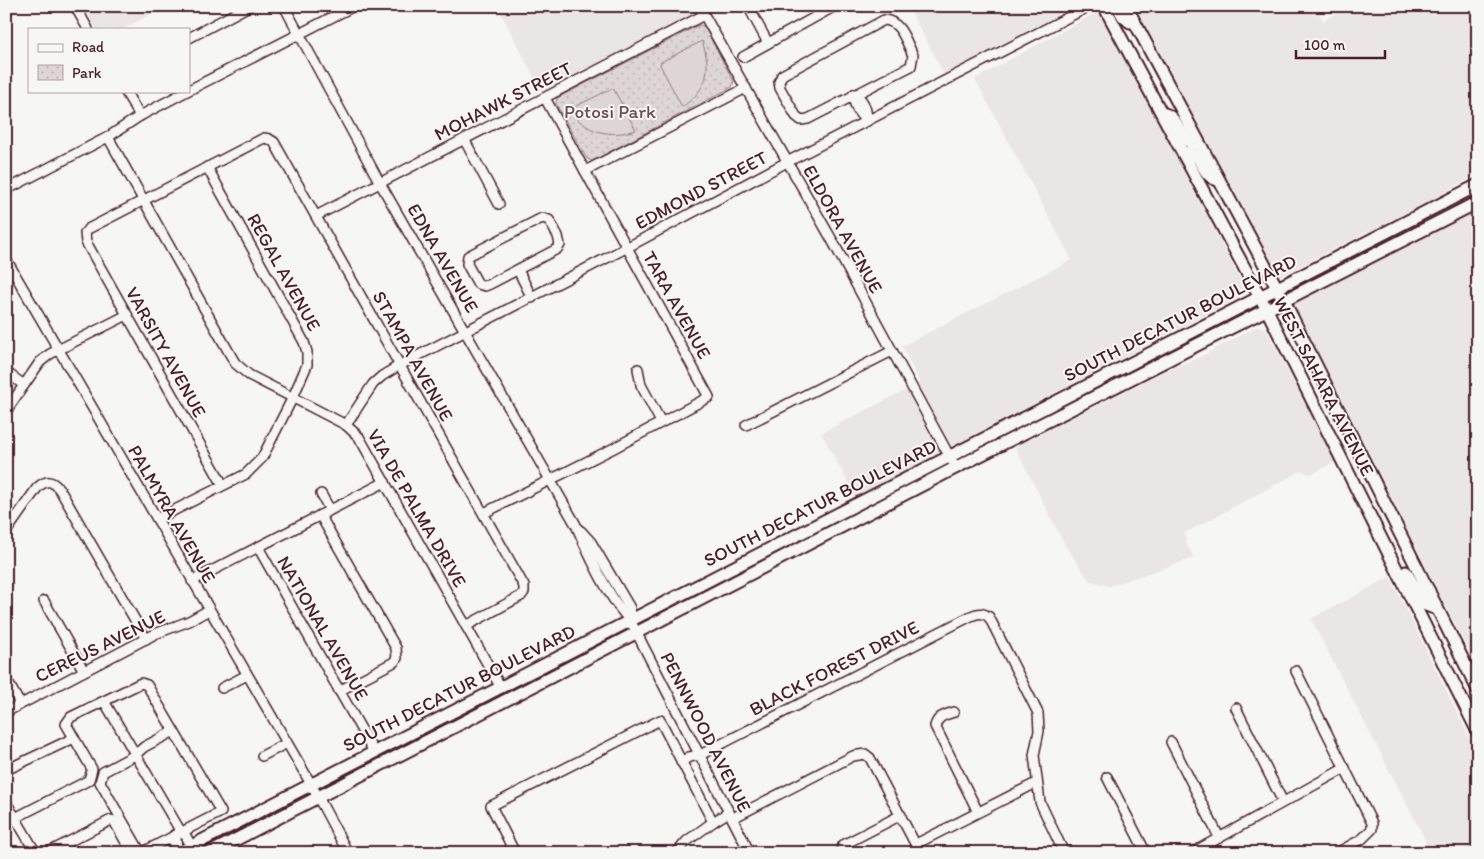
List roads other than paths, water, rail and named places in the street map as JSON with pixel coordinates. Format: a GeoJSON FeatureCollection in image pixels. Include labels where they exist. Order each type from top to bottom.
{"type":"FeatureCollection","features":[{"type":"Feature","properties":{"kind":"main road","name":"WEST SAHARA AVENUE"},"geometry":{"type":"LineString","coordinates":[[1104,6],[1260,296],[1477,729]]}},
{"type":"Feature","properties":{"kind":"main road"},"geometry":{"type":"LineString","coordinates":[[1117,6],[1123,16],[1137,28]]}},
{"type":"Feature","properties":{"kind":"main road","name":"WEST SAHARA AVENUE"},"geometry":{"type":"LineString","coordinates":[[1126,6],[1284,301],[1478,690]]}},
{"type":"Feature","properties":{"kind":"main road"},"geometry":{"type":"LineString","coordinates":[[1161,112],[1170,115],[1189,142],[1192,144],[1199,143]]}},
{"type":"Feature","properties":{"kind":"main road"},"geometry":{"type":"LineString","coordinates":[[1184,154],[1189,152],[1195,154],[1211,178],[1220,180]]}},
{"type":"Feature","properties":{"kind":"main road","name":"SOUTH DECATUR BOULEVARD"},"geometry":{"type":"LineString","coordinates":[[210,853],[468,719],[771,547],[1478,184]]}},
{"type":"Feature","properties":{"kind":"main road"},"geometry":{"type":"LineString","coordinates":[[1474,204],[1469,198],[1478,192]]}},
{"type":"Feature","properties":{"kind":"main road"},"geometry":{"type":"LineString","coordinates":[[1437,222],[1441,212],[1457,202],[1459,194]]}},
{"type":"Feature","properties":{"kind":"main road","name":"SOUTH DECATUR BOULEVARD"},"geometry":{"type":"LineString","coordinates":[[177,853],[191,849],[311,784],[500,686],[737,582],[1474,204]]}},
{"type":"Feature","properties":{"kind":"main road"},"geometry":{"type":"LineString","coordinates":[[1115,388],[1115,378],[1145,359],[1153,351]]}},
{"type":"Feature","properties":{"kind":"main road"},"geometry":{"type":"LineString","coordinates":[[1070,410],[1088,393],[1106,382],[1108,380],[1106,375]]}},
{"type":"Feature","properties":{"kind":"main road"},"geometry":{"type":"LineString","coordinates":[[1313,401],[1328,417],[1339,438],[1347,444],[1356,446]]}},
{"type":"Feature","properties":{"kind":"main road"},"geometry":{"type":"LineString","coordinates":[[1026,417],[1034,429]]}},
{"type":"Feature","properties":{"kind":"main road"},"geometry":{"type":"LineString","coordinates":[[1337,449],[1345,450],[1350,454],[1359,470],[1373,482]]}},
{"type":"Feature","properties":{"kind":"main road"},"geometry":{"type":"LineString","coordinates":[[787,556],[789,549],[795,543],[830,525],[840,512]]}},
{"type":"Feature","properties":{"kind":"main road"},"geometry":{"type":"LineString","coordinates":[[737,582],[744,572],[770,555],[772,552],[771,547]]}},
{"type":"Feature","properties":{"kind":"main road"},"geometry":{"type":"LineString","coordinates":[[1393,562],[1407,573],[1412,583],[1419,590],[1429,591]]}},
{"type":"Feature","properties":{"kind":"main road"},"geometry":{"type":"LineString","coordinates":[[1412,600],[1419,597],[1426,604],[1437,609]]}},
{"type":"Feature","properties":{"kind":"main road"},"geometry":{"type":"LineString","coordinates":[[468,719],[468,713],[497,698],[502,692],[500,686]]}},
{"type":"Feature","properties":{"kind":"main road"},"geometry":{"type":"LineString","coordinates":[[177,853],[178,832]]}},
{"type":"Feature","properties":{"kind":"street"},"geometry":{"type":"LineString","coordinates":[[75,6],[87,28]]}},
{"type":"Feature","properties":{"kind":"street"},"geometry":{"type":"LineString","coordinates":[[190,37],[248,6]]}},
{"type":"Feature","properties":{"kind":"street","name":"EDNA AVENUE"},"geometry":{"type":"LineString","coordinates":[[284,6],[380,183],[576,525],[591,542],[630,608],[633,627]]}},
{"type":"Feature","properties":{"kind":"street"},"geometry":{"type":"LineString","coordinates":[[190,90],[354,6]]}},
{"type":"Feature","properties":{"kind":"street","name":"ELDORA AVENUE"},"geometry":{"type":"LineString","coordinates":[[699,6],[832,240],[956,468]]}},
{"type":"Feature","properties":{"kind":"street"},"geometry":{"type":"LineString","coordinates":[[748,6],[768,43]]}},
{"type":"Feature","properties":{"kind":"street"},"geometry":{"type":"LineString","coordinates":[[743,57],[835,6]]}},
{"type":"Feature","properties":{"kind":"street","name":"EDMOND STREET"},"geometry":{"type":"LineString","coordinates":[[346,424],[373,384],[400,365],[1090,6]]}},
{"type":"Feature","properties":{"kind":"street","name":"MOHAWK STREET"},"geometry":{"type":"LineString","coordinates":[[316,216],[704,15]]}},
{"type":"Feature","properties":{"kind":"street"},"geometry":{"type":"LineString","coordinates":[[884,20],[890,20],[896,24],[913,55],[911,66],[854,94],[808,119],[801,120],[796,116],[780,88],[779,82],[782,75],[884,20]]}},
{"type":"Feature","properties":{"kind":"street"},"geometry":{"type":"LineString","coordinates":[[585,171],[746,88]]}},
{"type":"Feature","properties":{"kind":"street"},"geometry":{"type":"LineString","coordinates":[[126,92],[140,116]]}},
{"type":"Feature","properties":{"kind":"street"},"geometry":{"type":"LineString","coordinates":[[6,190],[108,137],[140,116],[186,92]]}},
{"type":"Feature","properties":{"kind":"street"},"geometry":{"type":"LineString","coordinates":[[854,94],[860,97],[867,112],[868,121]]}},
{"type":"Feature","properties":{"kind":"street","name":"TARA AVENUE"},"geometry":{"type":"LineString","coordinates":[[544,98],[710,397],[661,422]]}},
{"type":"Feature","properties":{"kind":"street","name":"VIA DE PALMA DRIVE"},"geometry":{"type":"LineString","coordinates":[[108,137],[235,362],[249,375],[346,424],[359,437],[500,686]]}},
{"type":"Feature","properties":{"kind":"street","name":"STAMPA AVENUE"},"geometry":{"type":"LineString","coordinates":[[207,167],[264,138],[269,139],[274,142],[316,216],[524,586],[524,592],[521,596],[466,626]]}},
{"type":"Feature","properties":{"kind":"street"},"geometry":{"type":"LineString","coordinates":[[464,139],[499,204]]}},
{"type":"Feature","properties":{"kind":"street"},"geometry":{"type":"LineString","coordinates":[[143,200],[207,167]]}},
{"type":"Feature","properties":{"kind":"street","name":"REGAL AVENUE"},"geometry":{"type":"LineString","coordinates":[[207,167],[304,342],[307,352],[307,365],[293,397]]}},
{"type":"Feature","properties":{"kind":"street","name":"VARSITY AVENUE"},"geometry":{"type":"LineString","coordinates":[[143,200],[88,229],[86,242],[223,486]]}},
{"type":"Feature","properties":{"kind":"street"},"geometry":{"type":"LineString","coordinates":[[545,218],[549,220],[558,236],[560,245],[553,253],[518,270],[482,286],[478,284],[466,260],[470,254],[538,219],[545,218]]}},
{"type":"Feature","properties":{"kind":"street","name":"PALMYRA AVENUE"},"geometry":{"type":"LineString","coordinates":[[6,259],[311,784],[348,853]]}},
{"type":"Feature","properties":{"kind":"street"},"geometry":{"type":"LineString","coordinates":[[518,270],[532,298]]}},
{"type":"Feature","properties":{"kind":"street"},"geometry":{"type":"LineString","coordinates":[[6,411],[40,362],[58,349],[126,314]]}},
{"type":"Feature","properties":{"kind":"street"},"geometry":{"type":"LineString","coordinates":[[746,425],[892,351]]}},
{"type":"Feature","properties":{"kind":"street"},"geometry":{"type":"LineString","coordinates":[[484,514],[661,422],[641,385],[638,369]]}},
{"type":"Feature","properties":{"kind":"street"},"geometry":{"type":"LineString","coordinates":[[6,372],[24,385]]}},
{"type":"Feature","properties":{"kind":"street"},"geometry":{"type":"LineString","coordinates":[[157,519],[246,474],[262,458],[293,397]]}},
{"type":"Feature","properties":{"kind":"street"},"geometry":{"type":"LineString","coordinates":[[6,532],[43,482],[55,484],[146,639]]}},
{"type":"Feature","properties":{"kind":"street"},"geometry":{"type":"LineString","coordinates":[[192,581],[385,482]]}},
{"type":"Feature","properties":{"kind":"street"},"geometry":{"type":"LineString","coordinates":[[321,494],[330,510]]}},
{"type":"Feature","properties":{"kind":"street"},"geometry":{"type":"LineString","coordinates":[[320,515],[396,648],[397,658],[394,662],[340,690]]}},
{"type":"Feature","properties":{"kind":"street","name":"NATIONAL AVENUE"},"geometry":{"type":"LineString","coordinates":[[258,547],[374,752]]}},
{"type":"Feature","properties":{"kind":"street"},"geometry":{"type":"LineString","coordinates":[[44,601],[84,671]]}},
{"type":"Feature","properties":{"kind":"street","name":"CEREUS AVENUE"},"geometry":{"type":"LineString","coordinates":[[6,712],[155,634],[189,621],[209,610]]}},
{"type":"Feature","properties":{"kind":"street","name":"BLACK FOREST DRIVE"},"geometry":{"type":"LineString","coordinates":[[683,765],[692,764],[700,755],[978,613],[989,617],[1038,713],[1039,731],[1034,755],[1036,783]]}},
{"type":"Feature","properties":{"kind":"street","name":"PENNWOOD AVENUE"},"geometry":{"type":"LineString","coordinates":[[633,627],[750,853]]}},
{"type":"Feature","properties":{"kind":"street"},"geometry":{"type":"LineString","coordinates":[[1296,671],[1372,823],[1372,829],[1362,839],[1337,853]]}},
{"type":"Feature","properties":{"kind":"street"},"geometry":{"type":"LineString","coordinates":[[222,688],[247,675]]}},
{"type":"Feature","properties":{"kind":"street"},"geometry":{"type":"LineString","coordinates":[[6,679],[20,704]]}},
{"type":"Feature","properties":{"kind":"street"},"geometry":{"type":"LineString","coordinates":[[15,818],[89,780],[92,769],[66,724],[71,717],[142,683],[147,685],[174,731],[221,812],[141,852],[100,782],[103,772],[174,731]]}},
{"type":"Feature","properties":{"kind":"street"},"geometry":{"type":"LineString","coordinates":[[104,701],[178,832],[186,836],[191,849]]}},
{"type":"Feature","properties":{"kind":"street"},"geometry":{"type":"LineString","coordinates":[[1236,708],[1283,802]]}},
{"type":"Feature","properties":{"kind":"street"},"geometry":{"type":"LineString","coordinates":[[954,712],[942,716],[937,720],[935,726],[978,812]]}},
{"type":"Feature","properties":{"kind":"street"},"geometry":{"type":"LineString","coordinates":[[515,853],[491,806],[660,720],[713,822]]}},
{"type":"Feature","properties":{"kind":"street"},"geometry":{"type":"LineString","coordinates":[[6,770],[74,738]]}},
{"type":"Feature","properties":{"kind":"street"},"geometry":{"type":"LineString","coordinates":[[1171,742],[1220,838]]}},
{"type":"Feature","properties":{"kind":"street"},"geometry":{"type":"LineString","coordinates":[[262,756],[286,743]]}},
{"type":"Feature","properties":{"kind":"street"},"geometry":{"type":"LineString","coordinates":[[676,853],[687,841],[713,822],[853,756],[865,754],[870,758],[918,849],[978,812],[1036,783],[1040,802],[1064,853]]}},
{"type":"Feature","properties":{"kind":"street"},"geometry":{"type":"LineString","coordinates":[[1192,853],[1345,768]]}},
{"type":"Feature","properties":{"kind":"street"},"geometry":{"type":"LineString","coordinates":[[1107,777],[1146,853]]}},
{"type":"Feature","properties":{"kind":"street"},"geometry":{"type":"LineString","coordinates":[[6,802],[36,853]]}},
{"type":"Feature","properties":{"kind":"street"},"geometry":{"type":"LineString","coordinates":[[840,851],[843,845],[901,815]]}},
{"type":"Feature","properties":{"kind":"street"},"geometry":{"type":"LineString","coordinates":[[47,853],[111,820],[132,853]]}},
{"type":"Feature","properties":{"kind":"park label","name":"Potosi Park"},"geometry":{"type":"Point","coordinates":[610,111]}}]}
